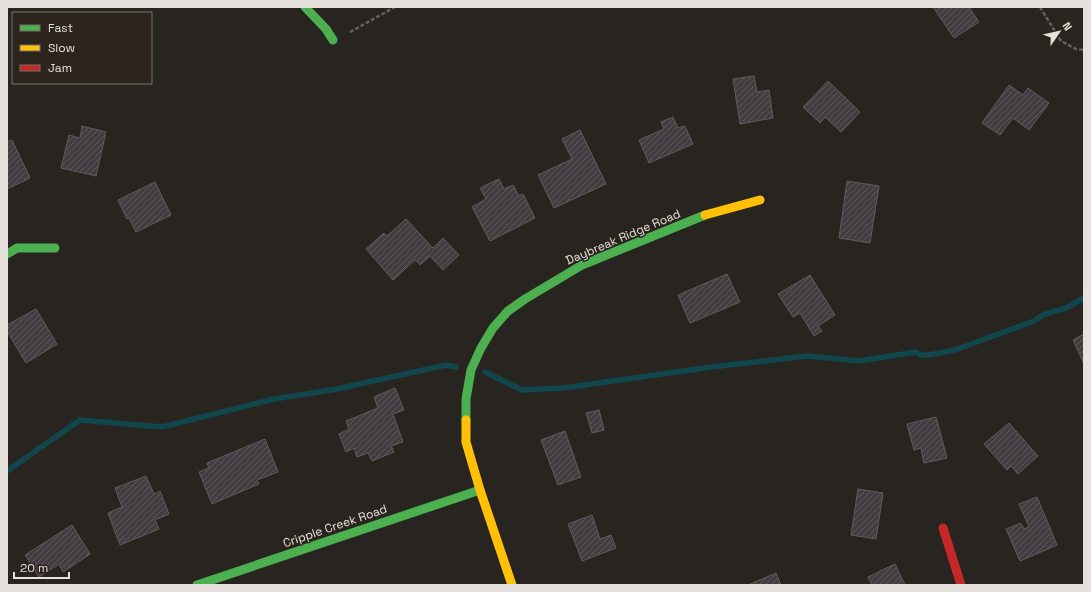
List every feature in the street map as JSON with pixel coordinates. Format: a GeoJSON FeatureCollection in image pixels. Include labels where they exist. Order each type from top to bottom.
{"type":"FeatureCollection","features":[{"type":"Feature","properties":{"kind":"street"},"geometry":{"type":"LineString","coordinates":[[305,7],[326,29],[333,40]]}},
{"type":"Feature","properties":{"kind":"street","name":"Daybreak Ridge Road"},"geometry":{"type":"LineString","coordinates":[[512,585],[480,490],[466,442],[466,399],[471,370],[481,348],[493,328],[508,311],[525,299],[582,265],[708,214],[760,200]]}},
{"type":"Feature","properties":{"kind":"street"},"geometry":{"type":"LineString","coordinates":[[7,254],[17,248],[55,248]]}},
{"type":"Feature","properties":{"kind":"street","name":"Cripple Creek Road"},"geometry":{"type":"LineString","coordinates":[[197,585],[480,490]]}},
{"type":"Feature","properties":{"kind":"street"},"geometry":{"type":"LineString","coordinates":[[943,528],[961,585]]}},
{"type":"Feature","properties":{"kind":"path"},"geometry":{"type":"LineString","coordinates":[[333,40],[395,7]]}},
{"type":"Feature","properties":{"kind":"path"},"geometry":{"type":"LineString","coordinates":[[1040,7],[1061,41],[1076,49],[1084,50]]}},
{"type":"Feature","properties":{"kind":"building"},"geometry":{"type":"Polygon","coordinates":[[[933,7],[969,7],[979,22],[954,38],[933,7]]]}},
{"type":"Feature","properties":{"kind":"building"},"geometry":{"type":"Polygon","coordinates":[[[754,76],[757,92],[769,90],[773,118],[740,124],[733,79],[754,76]]]}},
{"type":"Feature","properties":{"kind":"building"},"geometry":{"type":"Polygon","coordinates":[[[828,81],[860,112],[841,132],[825,117],[820,123],[803,107],[828,81]]]}},
{"type":"Feature","properties":{"kind":"building"},"geometry":{"type":"Polygon","coordinates":[[[1009,85],[1023,95],[1028,88],[1049,103],[1029,130],[1013,118],[1000,135],[982,123],[1009,85]]]}},
{"type":"Feature","properties":{"kind":"building"},"geometry":{"type":"Polygon","coordinates":[[[673,117],[678,128],[685,126],[693,144],[649,163],[639,140],[664,129],[661,122],[673,117]]]}},
{"type":"Feature","properties":{"kind":"building"},"geometry":{"type":"Polygon","coordinates":[[[82,126],[106,132],[96,176],[61,168],[69,135],[80,138],[82,126]]]}},
{"type":"Feature","properties":{"kind":"building"},"geometry":{"type":"Polygon","coordinates":[[[580,130],[606,184],[554,208],[538,175],[572,159],[562,139],[580,130]]]}},
{"type":"Feature","properties":{"kind":"building"},"geometry":{"type":"Polygon","coordinates":[[[12,140],[30,178],[7,189],[7,142],[12,140]]]}},
{"type":"Feature","properties":{"kind":"building"},"geometry":{"type":"Polygon","coordinates":[[[499,179],[504,189],[513,185],[519,196],[523,194],[535,218],[490,241],[472,207],[486,199],[480,188],[499,179]]]}},
{"type":"Feature","properties":{"kind":"building"},"geometry":{"type":"Polygon","coordinates":[[[847,181],[879,186],[870,243],[839,238],[847,181]]]}},
{"type":"Feature","properties":{"kind":"building"},"geometry":{"type":"Polygon","coordinates":[[[155,182],[171,215],[136,232],[129,218],[127,219],[118,200],[155,182]]]}},
{"type":"Feature","properties":{"kind":"building"},"geometry":{"type":"Polygon","coordinates":[[[406,219],[433,248],[443,238],[459,255],[443,270],[430,256],[420,265],[415,260],[393,280],[366,249],[384,233],[387,236],[406,219]]]}},
{"type":"Feature","properties":{"kind":"building"},"geometry":{"type":"Polygon","coordinates":[[[727,274],[740,302],[690,323],[678,295],[727,274]]]}},
{"type":"Feature","properties":{"kind":"building"},"geometry":{"type":"Polygon","coordinates":[[[810,275],[835,315],[818,326],[822,331],[814,336],[800,313],[793,317],[778,294],[810,275]]]}},
{"type":"Feature","properties":{"kind":"building"},"geometry":{"type":"Polygon","coordinates":[[[36,309],[57,344],[26,363],[7,331],[7,325],[36,309]]]}},
{"type":"Feature","properties":{"kind":"building"},"geometry":{"type":"Polygon","coordinates":[[[1084,334],[1084,364],[1073,340],[1084,334]]]}},
{"type":"Feature","properties":{"kind":"building"},"geometry":{"type":"Polygon","coordinates":[[[395,388],[404,410],[393,414],[403,442],[391,446],[394,452],[372,461],[368,453],[357,457],[354,448],[346,452],[339,434],[349,429],[346,421],[378,408],[374,397],[395,388]]]}},
{"type":"Feature","properties":{"kind":"building"},"geometry":{"type":"Polygon","coordinates":[[[599,410],[604,430],[592,433],[586,413],[599,410]]]}},
{"type":"Feature","properties":{"kind":"building"},"geometry":{"type":"Polygon","coordinates":[[[936,417],[947,458],[924,463],[921,448],[914,450],[907,424],[936,417]]]}},
{"type":"Feature","properties":{"kind":"building"},"geometry":{"type":"Polygon","coordinates":[[[1009,423],[1038,456],[1018,474],[1011,466],[1007,470],[984,444],[1009,423]]]}},
{"type":"Feature","properties":{"kind":"building"},"geometry":{"type":"Polygon","coordinates":[[[565,431],[581,477],[558,485],[541,440],[565,431]]]}},
{"type":"Feature","properties":{"kind":"building"},"geometry":{"type":"Polygon","coordinates":[[[265,439],[278,472],[257,480],[259,484],[212,504],[199,472],[209,468],[207,463],[265,439]]]}},
{"type":"Feature","properties":{"kind":"building"},"geometry":{"type":"Polygon","coordinates":[[[146,476],[154,494],[160,491],[169,514],[155,520],[159,529],[120,545],[108,513],[122,507],[115,488],[146,476]]]}},
{"type":"Feature","properties":{"kind":"building"},"geometry":{"type":"Polygon","coordinates":[[[858,489],[883,493],[876,539],[851,535],[858,489]]]}},
{"type":"Feature","properties":{"kind":"building"},"geometry":{"type":"Polygon","coordinates":[[[1037,497],[1057,545],[1020,561],[1006,529],[1021,523],[1024,529],[1029,527],[1019,504],[1037,497]]]}},
{"type":"Feature","properties":{"kind":"building"},"geometry":{"type":"Polygon","coordinates":[[[592,515],[600,539],[611,535],[616,548],[582,561],[568,524],[592,515]]]}},
{"type":"Feature","properties":{"kind":"building"},"geometry":{"type":"Polygon","coordinates":[[[72,525],[90,554],[63,572],[59,564],[39,577],[25,555],[72,525]]]}},
{"type":"Feature","properties":{"kind":"building"},"geometry":{"type":"Polygon","coordinates":[[[895,564],[905,585],[872,585],[868,577],[895,564]]]}},
{"type":"Feature","properties":{"kind":"building"},"geometry":{"type":"Polygon","coordinates":[[[776,573],[781,585],[748,585],[776,573]]]}},
{"type":"Feature","properties":{"kind":"waterway"},"geometry":{"type":"LineString","coordinates":[[485,372],[522,390],[563,388],[712,367],[807,356],[859,361],[916,352],[920,355],[929,355],[955,350],[1034,321],[1045,314],[1066,308],[1084,298]]}},
{"type":"Feature","properties":{"kind":"waterway"},"geometry":{"type":"LineString","coordinates":[[7,471],[80,420],[162,427],[274,399],[337,389],[446,365],[456,367]]}},
{"type":"Feature","properties":{"kind":"traffic: fast"},"geometry":{"type":"LineString","coordinates":[[305,7],[326,29],[333,40]]}},
{"type":"Feature","properties":{"kind":"traffic: fast"},"geometry":{"type":"LineString","coordinates":[[466,420],[466,399],[471,370],[481,348],[493,328],[508,311],[525,299],[582,265],[705,215]]}},
{"type":"Feature","properties":{"kind":"traffic: fast"},"geometry":{"type":"LineString","coordinates":[[7,254],[17,248],[55,248]]}},
{"type":"Feature","properties":{"kind":"traffic: fast"},"geometry":{"type":"LineString","coordinates":[[197,585],[480,490]]}},
{"type":"Feature","properties":{"kind":"traffic: slow"},"geometry":{"type":"LineString","coordinates":[[705,215],[760,200]]}},
{"type":"Feature","properties":{"kind":"traffic: slow"},"geometry":{"type":"LineString","coordinates":[[466,420],[466,442],[480,490],[512,585]]}},
{"type":"Feature","properties":{"kind":"traffic: jam"},"geometry":{"type":"LineString","coordinates":[[943,528],[961,585]]}}]}
